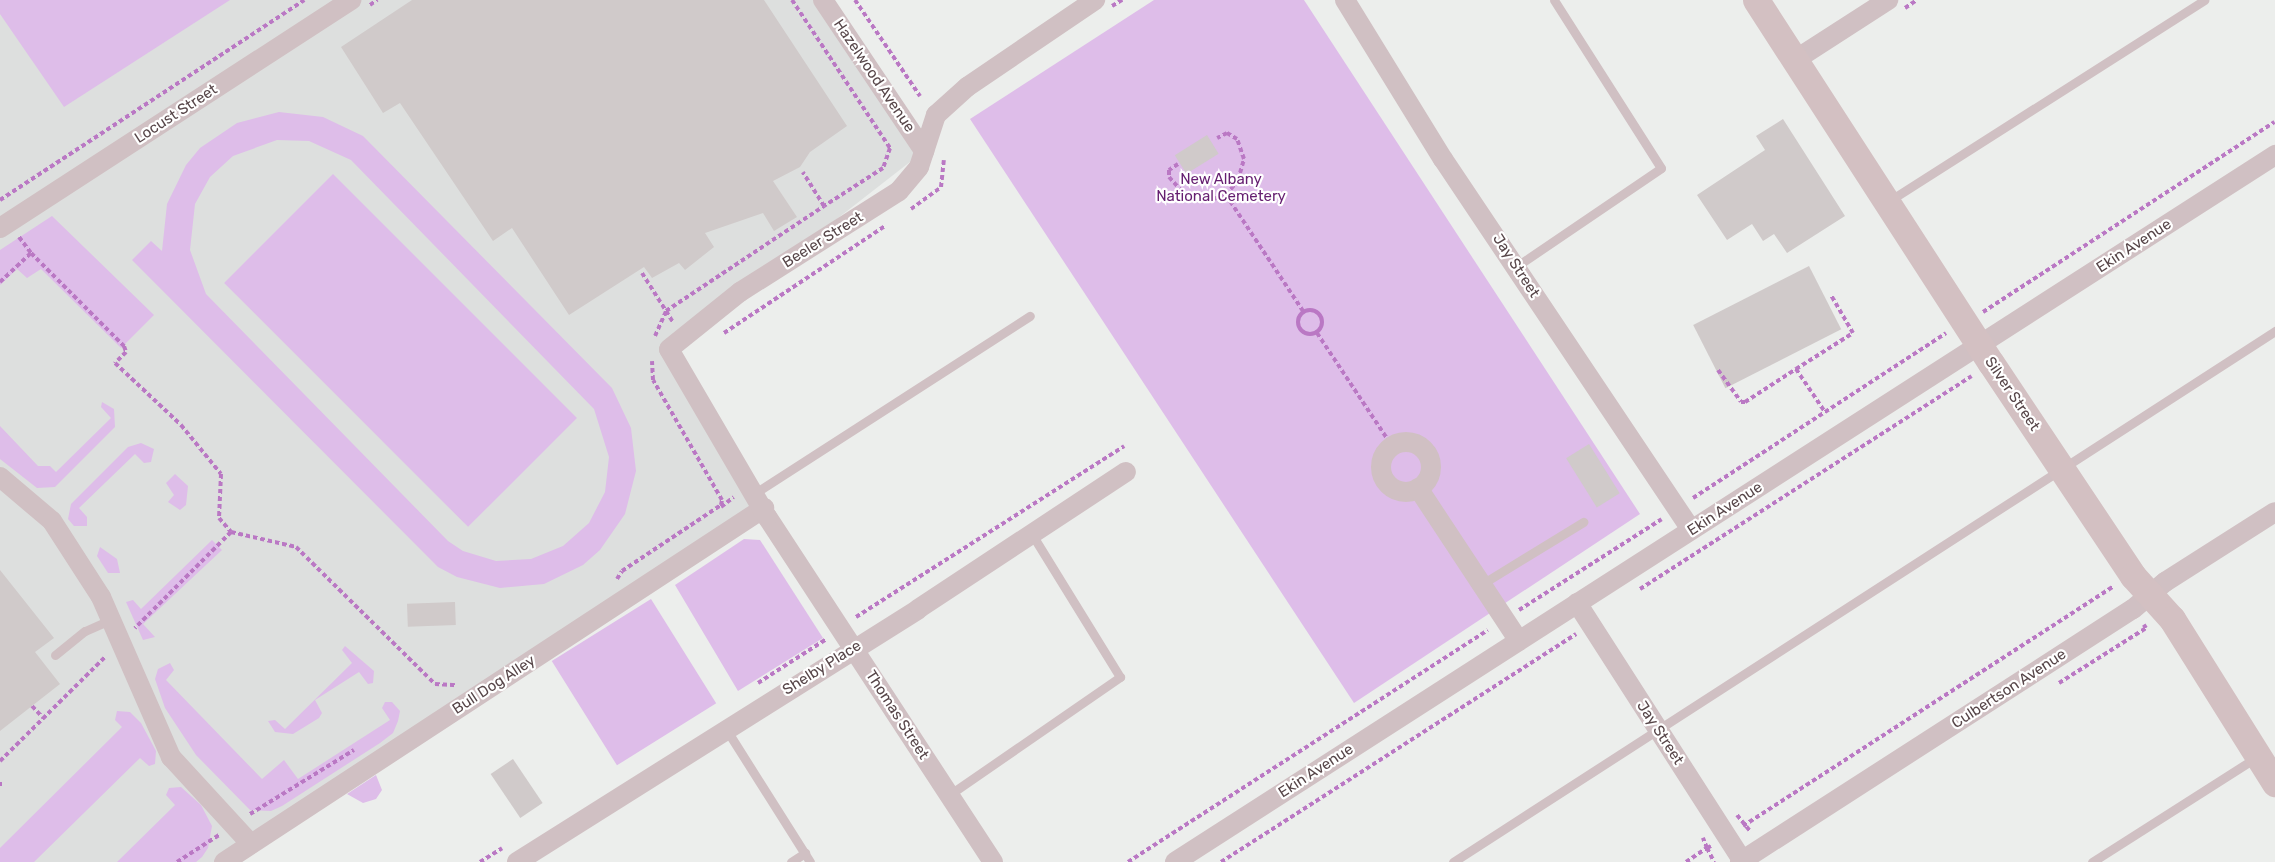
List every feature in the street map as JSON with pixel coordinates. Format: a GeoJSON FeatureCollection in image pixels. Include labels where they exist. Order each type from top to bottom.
{"type":"FeatureCollection","features":[{"type":"Feature","properties":{"kind":"main road","name":"Silver Street"},"geometry":{"type":"LineString","coordinates":[[1756,0],[2133,576],[2172,619],[2275,783]]}},
{"type":"Feature","properties":{"kind":"street","name":"Locust Street"},"geometry":{"type":"LineString","coordinates":[[0,228],[351,0]]}},
{"type":"Feature","properties":{"kind":"street","name":"Hazelwood Avenue"},"geometry":{"type":"LineString","coordinates":[[824,0],[924,152]]}},
{"type":"Feature","properties":{"kind":"street","name":"Beeler Street"},"geometry":{"type":"LineString","coordinates":[[760,501],[669,349],[740,292],[899,191],[911,179],[924,152],[936,116],[967,87],[1095,0]]}},
{"type":"Feature","properties":{"kind":"street","name":"Jay Street"},"geometry":{"type":"LineString","coordinates":[[1345,0],[1443,159],[1684,504],[1691,530]]}},
{"type":"Feature","properties":{"kind":"street"},"geometry":{"type":"LineString","coordinates":[[1795,60],[1888,0]]}},
{"type":"Feature","properties":{"kind":"street","name":"Ekin Avenue"},"geometry":{"type":"LineString","coordinates":[[1174,862],[2275,155]]}},
{"type":"Feature","properties":{"kind":"street"},"geometry":{"type":"LineString","coordinates":[[1407,442],[1427,454],[1430,469],[1418,489],[1396,489],[1384,480],[1383,458],[1392,446],[1407,442]]}},
{"type":"Feature","properties":{"kind":"street","name":"Shelby Place"},"geometry":{"type":"LineString","coordinates":[[517,862],[855,648],[1126,472]]}},
{"type":"Feature","properties":{"kind":"street"},"geometry":{"type":"LineString","coordinates":[[0,477],[52,520],[112,619],[171,757],[251,844]]}},
{"type":"Feature","properties":{"kind":"street"},"geometry":{"type":"LineString","coordinates":[[1418,489],[1519,641]]}},
{"type":"Feature","properties":{"kind":"street","name":"Thomas Street"},"geometry":{"type":"LineString","coordinates":[[760,501],[993,862]]}},
{"type":"Feature","properties":{"kind":"street","name":"Bull Dog Alley"},"geometry":{"type":"LineString","coordinates":[[224,862],[760,501]]}},
{"type":"Feature","properties":{"kind":"street","name":"Culbertson Avenue"},"geometry":{"type":"LineString","coordinates":[[1742,862],[2275,512]]}},
{"type":"Feature","properties":{"kind":"street","name":"Jay Street"},"geometry":{"type":"LineString","coordinates":[[1577,603],[1742,862]]}},
{"type":"Feature","properties":{"kind":"lane"},"geometry":{"type":"LineString","coordinates":[[1517,266],[1661,168],[1554,0]]}},
{"type":"Feature","properties":{"kind":"lane"},"geometry":{"type":"LineString","coordinates":[[1887,202],[2204,0]]}},
{"type":"Feature","properties":{"kind":"lane"},"geometry":{"type":"LineString","coordinates":[[760,501],[1030,316]]}},
{"type":"Feature","properties":{"kind":"lane"},"geometry":{"type":"LineString","coordinates":[[1453,862],[1657,727],[2063,471],[2275,332]]}},
{"type":"Feature","properties":{"kind":"lane"},"geometry":{"type":"LineString","coordinates":[[1482,585],[1583,522]]}},
{"type":"Feature","properties":{"kind":"lane"},"geometry":{"type":"LineString","coordinates":[[949,795],[1120,677],[1031,533]]}},
{"type":"Feature","properties":{"kind":"lane"},"geometry":{"type":"LineString","coordinates":[[55,655],[85,631],[112,619]]}},
{"type":"Feature","properties":{"kind":"lane"},"geometry":{"type":"LineString","coordinates":[[726,729],[807,858],[791,862]]}},
{"type":"Feature","properties":{"kind":"lane"},"geometry":{"type":"LineString","coordinates":[[2092,862],[2258,756]]}},
{"type":"Feature","properties":{"kind":"path"},"geometry":{"type":"LineString","coordinates":[[0,200],[304,0]]}},
{"type":"Feature","properties":{"kind":"path"},"geometry":{"type":"LineString","coordinates":[[654,341],[666,311],[884,168],[890,148],[792,0]]}},
{"type":"Feature","properties":{"kind":"path"},"geometry":{"type":"LineString","coordinates":[[857,1],[920,96]]}},
{"type":"Feature","properties":{"kind":"path"},"geometry":{"type":"LineString","coordinates":[[1982,313],[2275,122]]}},
{"type":"Feature","properties":{"kind":"path"},"geometry":{"type":"LineString","coordinates":[[1178,164],[1169,170],[1177,191],[1197,200],[1226,195],[1238,180],[1244,159],[1237,139],[1227,133],[1217,138]]}},
{"type":"Feature","properties":{"kind":"path"},"geometry":{"type":"LineString","coordinates":[[803,172],[824,206]]}},
{"type":"Feature","properties":{"kind":"path"},"geometry":{"type":"LineString","coordinates":[[1226,195],[1303,311]]}},
{"type":"Feature","properties":{"kind":"path"},"geometry":{"type":"LineString","coordinates":[[0,282],[31,253],[124,346],[126,352],[115,363],[181,425],[221,474],[219,518],[231,532],[296,547],[435,684],[461,685]]}},
{"type":"Feature","properties":{"kind":"path"},"geometry":{"type":"LineString","coordinates":[[642,273],[666,311]]}},
{"type":"Feature","properties":{"kind":"path"},"geometry":{"type":"LineString","coordinates":[[1718,370],[1741,402],[1745,402],[1853,333],[1831,295]]}},
{"type":"Feature","properties":{"kind":"path"},"geometry":{"type":"LineString","coordinates":[[1317,333],[1322,327],[1321,315],[1311,309],[1303,311],[1298,318],[1301,330],[1317,333],[1392,446]]}},
{"type":"Feature","properties":{"kind":"path"},"geometry":{"type":"LineString","coordinates":[[1128,862],[1951,330]]}},
{"type":"Feature","properties":{"kind":"path"},"geometry":{"type":"LineString","coordinates":[[611,590],[622,571],[721,506],[722,500],[653,380],[652,352]]}},
{"type":"Feature","properties":{"kind":"path"},"geometry":{"type":"LineString","coordinates":[[1796,369],[1825,412]]}},
{"type":"Feature","properties":{"kind":"path"},"geometry":{"type":"LineString","coordinates":[[853,619],[1124,446]]}},
{"type":"Feature","properties":{"kind":"path"},"geometry":{"type":"LineString","coordinates":[[1684,504],[1686,490]]}},
{"type":"Feature","properties":{"kind":"path"},"geometry":{"type":"LineString","coordinates":[[0,761],[122,640],[204,563],[231,532]]}},
{"type":"Feature","properties":{"kind":"path"},"geometry":{"type":"LineString","coordinates":[[1221,862],[1578,633],[1584,642]]}},
{"type":"Feature","properties":{"kind":"path"},"geometry":{"type":"LineString","coordinates":[[32,706],[43,718]]}},
{"type":"Feature","properties":{"kind":"path"},"geometry":{"type":"LineString","coordinates":[[1686,862],[1707,848],[1703,832]]}},
{"type":"Feature","properties":{"kind":"shaded area"},"geometry":{"type":"Polygon","coordinates":[[[0,0],[821,0],[924,151],[670,349],[764,508],[221,862],[0,862],[0,0]]]}},
{"type":"Feature","properties":{"kind":"green space"},"geometry":{"type":"Polygon","coordinates":[[[0,0],[230,0],[64,107],[0,14],[0,0]]]}},
{"type":"Feature","properties":{"kind":"green space","name":"New Albany National Cemetery"},"geometry":{"type":"Polygon","coordinates":[[[1154,0],[1304,0],[1640,514],[1354,703],[970,119],[1154,0]]]}},
{"type":"Feature","properties":{"kind":"green space"},"geometry":{"type":"Polygon","coordinates":[[[279,112],[323,117],[363,136],[612,388],[631,428],[636,471],[625,514],[600,550],[583,565],[544,584],[500,588],[457,577],[438,567],[132,260],[151,241],[162,251],[167,204],[186,165],[200,148],[237,123],[279,112]],[[277,140],[233,156],[210,177],[195,204],[190,250],[206,294],[448,541],[463,551],[496,561],[531,559],[563,546],[589,523],[605,492],[609,457],[594,409],[351,160],[309,141],[277,140]]]}},
{"type":"Feature","properties":{"kind":"green space"},"geometry":{"type":"Polygon","coordinates":[[[333,174],[577,418],[468,527],[224,283],[333,174]]]}},
{"type":"Feature","properties":{"kind":"green space"},"geometry":{"type":"Polygon","coordinates":[[[52,216],[154,315],[121,348],[41,269],[27,278],[17,269],[0,285],[0,250],[52,216]]]}},
{"type":"Feature","properties":{"kind":"green space"},"geometry":{"type":"Polygon","coordinates":[[[102,402],[114,409],[115,427],[55,487],[37,488],[0,459],[0,426],[38,466],[50,466],[56,472],[111,418],[101,407],[102,402]]]}},
{"type":"Feature","properties":{"kind":"green space"},"geometry":{"type":"Polygon","coordinates":[[[141,443],[154,449],[151,462],[144,463],[135,454],[79,508],[87,517],[87,526],[74,526],[68,519],[71,504],[128,447],[141,443]]]}},
{"type":"Feature","properties":{"kind":"green space"},"geometry":{"type":"Polygon","coordinates":[[[175,474],[188,486],[186,505],[180,510],[168,502],[174,495],[166,483],[175,474]]]}},
{"type":"Feature","properties":{"kind":"green space"},"geometry":{"type":"Polygon","coordinates":[[[744,539],[760,540],[823,638],[738,691],[675,585],[744,539]]]}},
{"type":"Feature","properties":{"kind":"green space"},"geometry":{"type":"Polygon","coordinates":[[[212,540],[222,550],[143,624],[155,637],[143,640],[126,602],[133,600],[141,609],[212,540]]]}},
{"type":"Feature","properties":{"kind":"green space"},"geometry":{"type":"Polygon","coordinates":[[[100,547],[117,559],[120,573],[108,573],[97,556],[100,547]]]}},
{"type":"Feature","properties":{"kind":"green space"},"geometry":{"type":"Polygon","coordinates":[[[651,599],[716,703],[617,765],[552,661],[651,599]]]}},
{"type":"Feature","properties":{"kind":"green space"},"geometry":{"type":"Polygon","coordinates":[[[345,646],[374,671],[373,683],[368,684],[359,672],[315,700],[322,713],[319,718],[293,734],[275,732],[268,721],[275,720],[285,729],[352,663],[342,650],[345,646]]]}},
{"type":"Feature","properties":{"kind":"green space"},"geometry":{"type":"Polygon","coordinates":[[[170,663],[174,670],[166,680],[262,779],[284,760],[298,779],[390,720],[382,708],[385,702],[392,702],[400,711],[398,721],[393,733],[380,743],[282,806],[271,811],[250,810],[196,755],[165,708],[155,679],[158,669],[170,663]]]}},
{"type":"Feature","properties":{"kind":"green space"},"geometry":{"type":"Polygon","coordinates":[[[117,711],[130,712],[141,723],[156,751],[155,764],[149,766],[140,758],[34,862],[0,862],[0,848],[122,727],[115,720],[117,711]]]}},
{"type":"Feature","properties":{"kind":"green space"},"geometry":{"type":"Polygon","coordinates":[[[376,775],[382,790],[376,799],[363,803],[347,794],[376,775]]]}},
{"type":"Feature","properties":{"kind":"green space"},"geometry":{"type":"Polygon","coordinates":[[[181,787],[201,805],[212,826],[208,848],[202,857],[196,862],[117,862],[175,805],[166,795],[169,788],[181,787]]]}},
{"type":"Feature","properties":{"kind":"building"},"geometry":{"type":"Polygon","coordinates":[[[412,0],[764,0],[847,126],[810,152],[800,167],[773,181],[797,217],[774,231],[763,213],[705,233],[714,247],[685,270],[679,263],[652,278],[644,267],[569,315],[512,228],[493,241],[400,103],[383,113],[341,47],[412,0]]]}},
{"type":"Feature","properties":{"kind":"building"},"geometry":{"type":"Polygon","coordinates":[[[1783,119],[1845,216],[1787,253],[1774,234],[1763,241],[1752,224],[1727,240],[1697,195],[1765,150],[1756,136],[1783,119]]]}},
{"type":"Feature","properties":{"kind":"building"},"geometry":{"type":"Polygon","coordinates":[[[1207,135],[1219,154],[1186,174],[1175,155],[1207,135]]]}},
{"type":"Feature","properties":{"kind":"building"},"geometry":{"type":"Polygon","coordinates":[[[1809,266],[1841,329],[1725,388],[1693,325],[1809,266]]]}},
{"type":"Feature","properties":{"kind":"building"},"geometry":{"type":"Polygon","coordinates":[[[1589,444],[1620,493],[1597,507],[1566,458],[1589,444]]]}},
{"type":"Feature","properties":{"kind":"building"},"geometry":{"type":"Polygon","coordinates":[[[0,570],[54,638],[35,652],[60,684],[0,731],[0,570]]]}},
{"type":"Feature","properties":{"kind":"building"},"geometry":{"type":"Polygon","coordinates":[[[455,602],[456,625],[408,627],[407,604],[455,602]]]}},
{"type":"Feature","properties":{"kind":"building"},"geometry":{"type":"Polygon","coordinates":[[[513,759],[543,803],[520,818],[491,774],[513,759]]]}}]}
